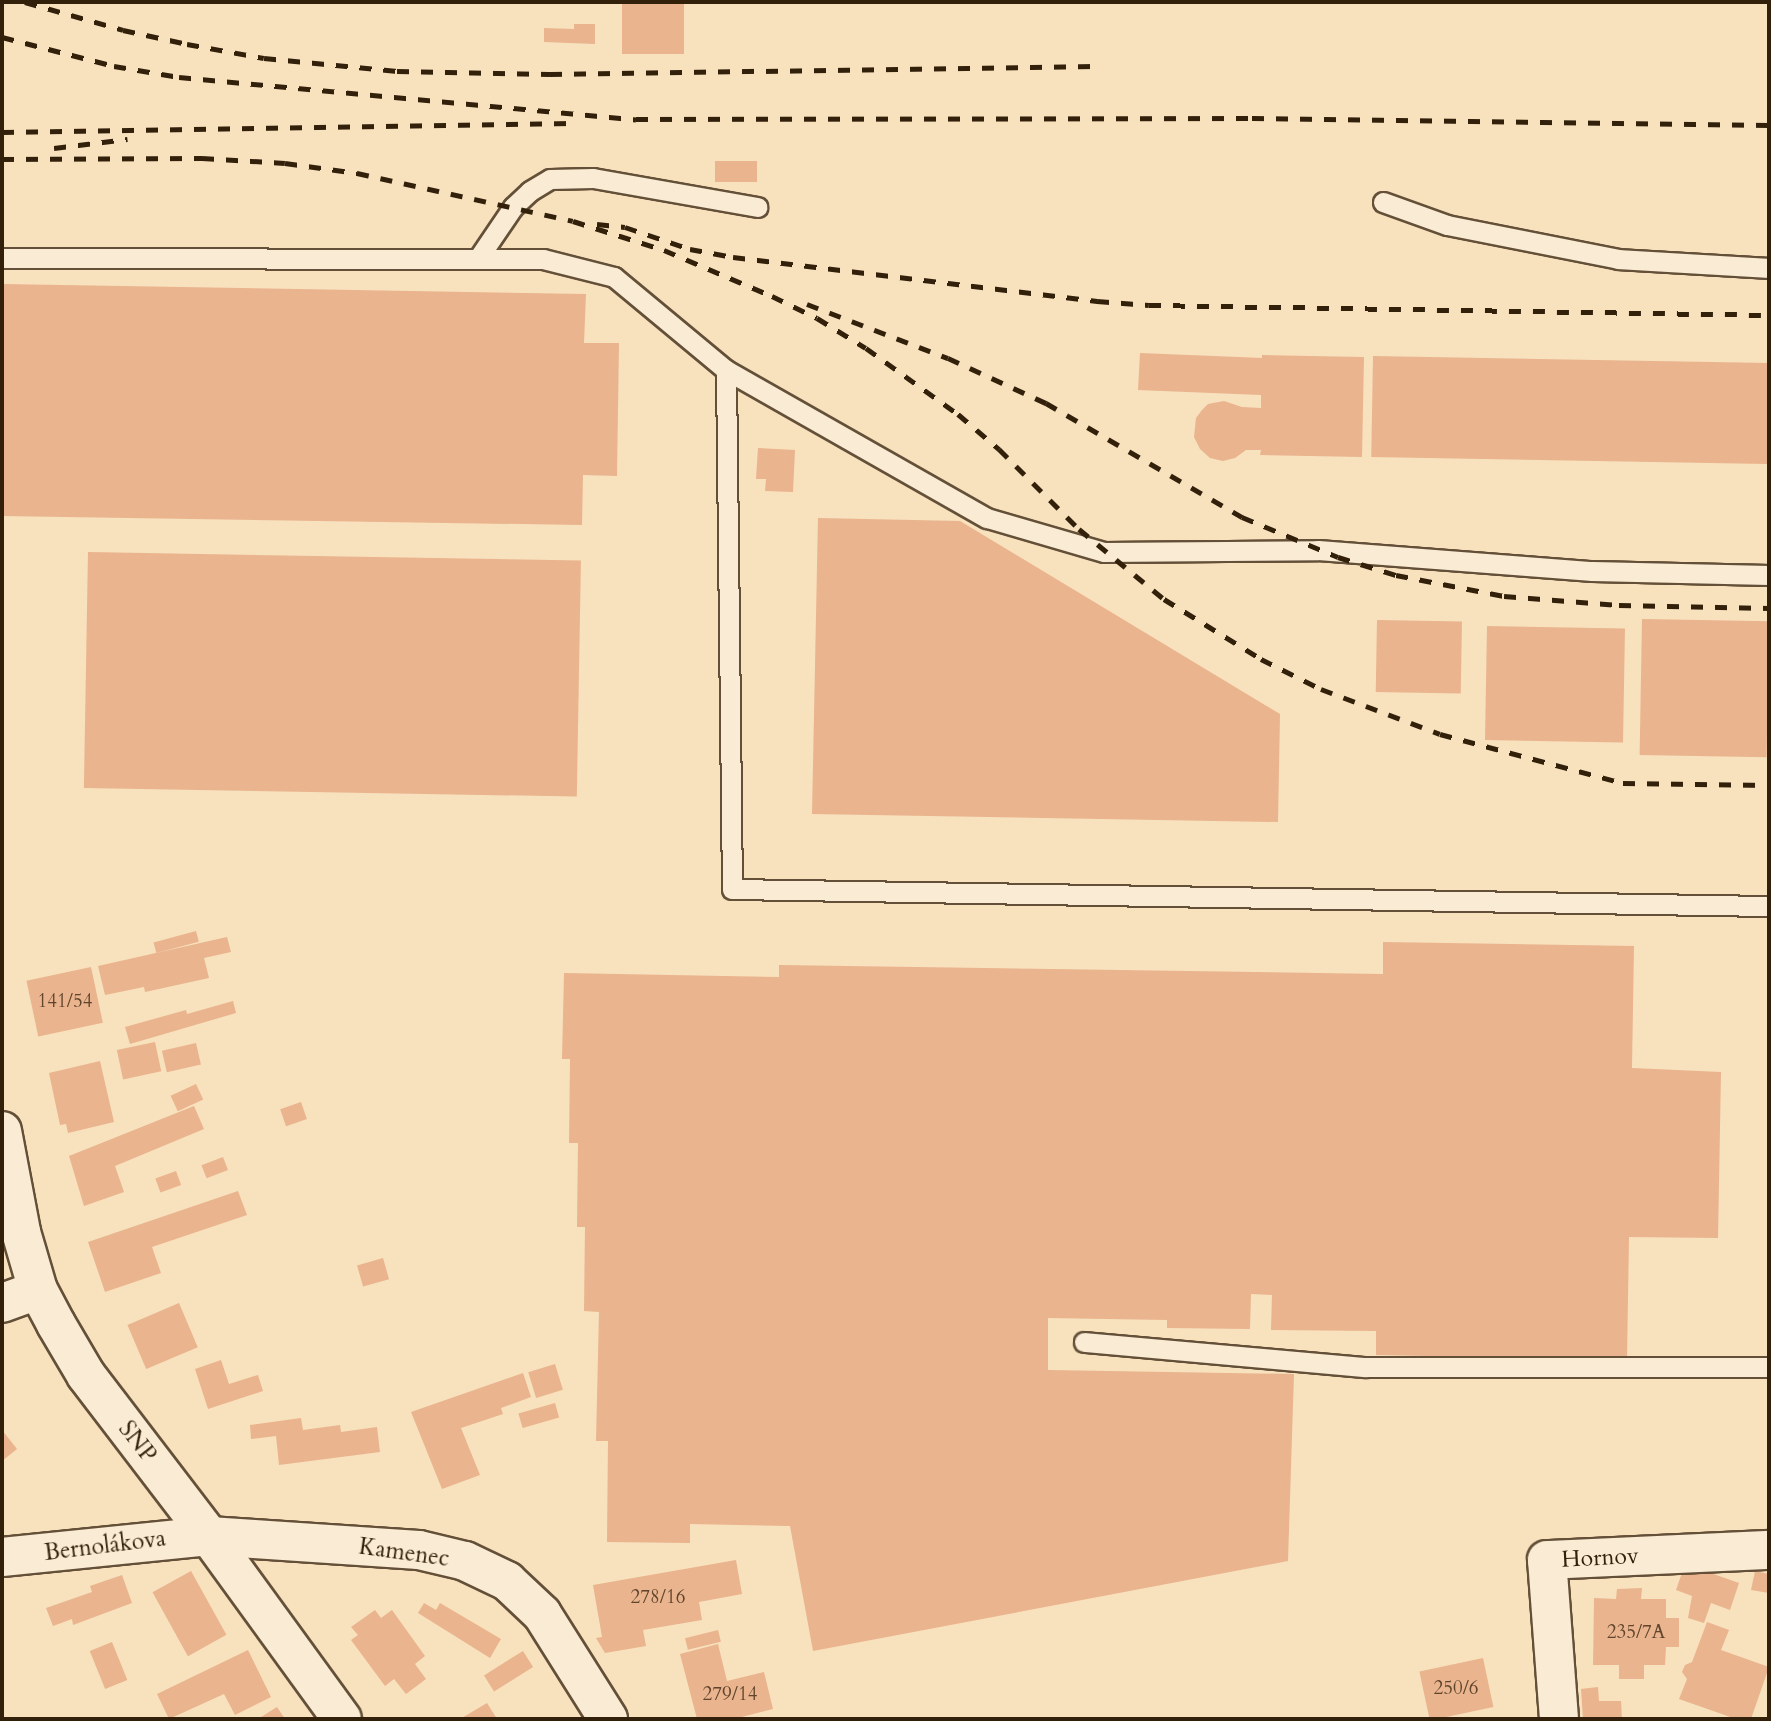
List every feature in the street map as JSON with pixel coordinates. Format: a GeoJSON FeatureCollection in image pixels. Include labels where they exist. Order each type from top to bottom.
{"type":"FeatureCollection","features":[{"type":"Feature","properties":{"kind":"street","name":"SNP"},"geometry":{"type":"LineString","coordinates":[[2,1131],[21,1232],[38,1290],[86,1375],[209,1536],[342,1719]]}},
{"type":"Feature","properties":{"kind":"street"},"geometry":{"type":"LineString","coordinates":[[2,1303],[38,1290]]}},
{"type":"Feature","properties":{"kind":"street","name":"Bernolákova"},"geometry":{"type":"LineString","coordinates":[[2,1558],[209,1536]]}},
{"type":"Feature","properties":{"kind":"street","name":"Kamenec"},"geometry":{"type":"LineString","coordinates":[[209,1536],[419,1550],[476,1566],[507,1581],[542,1614],[608,1719]]}},
{"type":"Feature","properties":{"kind":"street","name":"Hornov"},"geometry":{"type":"LineString","coordinates":[[1559,1719],[1547,1560],[1769,1550]]}},
{"type":"Feature","properties":{"kind":"lane"},"geometry":{"type":"LineString","coordinates":[[479,257],[513,207],[530,191],[550,179],[593,178],[757,207]]}},
{"type":"Feature","properties":{"kind":"lane"},"geometry":{"type":"LineString","coordinates":[[1383,202],[1460,229],[1618,259],[1769,268]]}},
{"type":"Feature","properties":{"kind":"lane"},"geometry":{"type":"LineString","coordinates":[[2,258],[479,257],[543,259],[614,277],[726,370],[988,518],[1104,552],[1318,550],[1592,571],[1769,575]]}},
{"type":"Feature","properties":{"kind":"lane"},"geometry":{"type":"LineString","coordinates":[[726,370],[733,889],[1769,906]]}},
{"type":"Feature","properties":{"kind":"lane"},"geometry":{"type":"LineString","coordinates":[[1084,1342],[1365,1367],[1769,1367]]}},
{"type":"Feature","properties":{"kind":"building"},"geometry":{"type":"Polygon","coordinates":[[[622,2],[684,2],[684,54],[622,54],[622,2]]]}},
{"type":"Feature","properties":{"kind":"building"},"geometry":{"type":"Polygon","coordinates":[[[574,24],[595,24],[595,44],[544,42],[544,28],[574,29],[574,24]]]}},
{"type":"Feature","properties":{"kind":"building"},"geometry":{"type":"Polygon","coordinates":[[[715,161],[757,161],[757,182],[715,182],[715,161]]]}},
{"type":"Feature","properties":{"kind":"building"},"geometry":{"type":"Polygon","coordinates":[[[2,284],[586,294],[584,343],[619,343],[617,476],[583,475],[582,525],[2,516],[2,284]]]}},
{"type":"Feature","properties":{"kind":"building"},"geometry":{"type":"Polygon","coordinates":[[[1140,353],[1262,358],[1262,355],[1364,357],[1362,457],[1260,455],[1261,450],[1246,450],[1235,458],[1223,461],[1210,458],[1200,449],[1194,437],[1196,418],[1202,410],[1208,404],[1224,401],[1242,407],[1261,408],[1261,395],[1138,390],[1140,353]]]}},
{"type":"Feature","properties":{"kind":"building"},"geometry":{"type":"Polygon","coordinates":[[[1373,356],[1769,363],[1767,464],[1371,457],[1373,356]]]}},
{"type":"Feature","properties":{"kind":"building"},"geometry":{"type":"Polygon","coordinates":[[[758,448],[795,450],[793,492],[765,491],[766,479],[756,479],[758,448]]]}},
{"type":"Feature","properties":{"kind":"building"},"geometry":{"type":"Polygon","coordinates":[[[818,518],[960,521],[1280,714],[1278,822],[812,814],[818,518]]]}},
{"type":"Feature","properties":{"kind":"building"},"geometry":{"type":"Polygon","coordinates":[[[88,552],[581,561],[577,797],[84,788],[88,552]]]}},
{"type":"Feature","properties":{"kind":"building"},"geometry":{"type":"Polygon","coordinates":[[[1642,619],[1769,621],[1767,757],[1640,755],[1642,619]]]}},
{"type":"Feature","properties":{"kind":"building"},"geometry":{"type":"Polygon","coordinates":[[[1377,620],[1462,621],[1461,693],[1376,692],[1377,620]]]}},
{"type":"Feature","properties":{"kind":"building"},"geometry":{"type":"Polygon","coordinates":[[[1487,626],[1625,628],[1623,742],[1485,740],[1487,626]]]}},
{"type":"Feature","properties":{"kind":"building"},"geometry":{"type":"Polygon","coordinates":[[[196,931],[199,942],[156,953],[153,942],[196,931]]]}},
{"type":"Feature","properties":{"kind":"building"},"geometry":{"type":"Polygon","coordinates":[[[227,937],[231,952],[204,958],[209,978],[145,992],[144,987],[105,995],[98,966],[227,937]]]}},
{"type":"Feature","properties":{"kind":"building"},"geometry":{"type":"Polygon","coordinates":[[[1383,942],[1634,946],[1632,1068],[1721,1072],[1718,1238],[1629,1237],[1627,1360],[1376,1355],[1376,1331],[1271,1330],[1272,1295],[1251,1294],[1250,1329],[1167,1328],[1167,1320],[1048,1318],[1048,1370],[1294,1374],[1288,1561],[813,1651],[790,1526],[690,1524],[690,1543],[607,1542],[608,1441],[596,1441],[599,1312],[584,1311],[585,1227],[577,1227],[578,1143],[569,1143],[570,1059],[562,1059],[564,973],[779,977],[779,965],[1383,974],[1383,942]]]}},
{"type":"Feature","properties":{"kind":"building"},"geometry":{"type":"Polygon","coordinates":[[[91,967],[103,1023],[38,1036],[26,981],[91,967]]]}},
{"type":"Feature","properties":{"kind":"building"},"geometry":{"type":"Polygon","coordinates":[[[233,1001],[236,1013],[130,1044],[125,1027],[186,1010],[187,1014],[233,1001]]]}},
{"type":"Feature","properties":{"kind":"building"},"geometry":{"type":"Polygon","coordinates":[[[155,1042],[161,1071],[123,1079],[117,1050],[155,1042]]]}},
{"type":"Feature","properties":{"kind":"building"},"geometry":{"type":"Polygon","coordinates":[[[196,1043],[201,1064],[167,1072],[162,1051],[196,1043]]]}},
{"type":"Feature","properties":{"kind":"building"},"geometry":{"type":"Polygon","coordinates":[[[100,1061],[114,1122],[68,1133],[66,1124],[60,1125],[49,1073],[100,1061]]]}},
{"type":"Feature","properties":{"kind":"building"},"geometry":{"type":"Polygon","coordinates":[[[196,1084],[203,1099],[178,1111],[171,1096],[196,1084]]]}},
{"type":"Feature","properties":{"kind":"building"},"geometry":{"type":"Polygon","coordinates":[[[301,1102],[307,1119],[286,1126],[280,1109],[301,1102]]]}},
{"type":"Feature","properties":{"kind":"building"},"geometry":{"type":"Polygon","coordinates":[[[194,1106],[204,1129],[115,1166],[124,1192],[84,1206],[69,1156],[194,1106]]]}},
{"type":"Feature","properties":{"kind":"building"},"geometry":{"type":"Polygon","coordinates":[[[223,1157],[228,1170],[207,1178],[202,1165],[223,1157]]]}},
{"type":"Feature","properties":{"kind":"building"},"geometry":{"type":"Polygon","coordinates":[[[176,1171],[181,1185],[160,1193],[155,1179],[176,1171]]]}},
{"type":"Feature","properties":{"kind":"building"},"geometry":{"type":"Polygon","coordinates":[[[238,1191],[247,1215],[152,1247],[161,1273],[105,1292],[88,1242],[238,1191]]]}},
{"type":"Feature","properties":{"kind":"building"},"geometry":{"type":"Polygon","coordinates":[[[383,1258],[389,1279],[363,1287],[357,1265],[383,1258]]]}},
{"type":"Feature","properties":{"kind":"building"},"geometry":{"type":"Polygon","coordinates":[[[179,1303],[198,1347],[146,1369],[127,1325],[179,1303]]]}},
{"type":"Feature","properties":{"kind":"building"},"geometry":{"type":"Polygon","coordinates":[[[221,1360],[229,1384],[258,1375],[263,1391],[208,1409],[195,1369],[221,1360]]]}},
{"type":"Feature","properties":{"kind":"building"},"geometry":{"type":"Polygon","coordinates":[[[555,1364],[563,1390],[536,1398],[528,1372],[555,1364]]]}},
{"type":"Feature","properties":{"kind":"building"},"geometry":{"type":"Polygon","coordinates":[[[523,1373],[531,1397],[501,1408],[503,1414],[461,1428],[480,1475],[442,1489],[411,1412],[523,1373]]]}},
{"type":"Feature","properties":{"kind":"building"},"geometry":{"type":"Polygon","coordinates":[[[555,1403],[559,1417],[523,1428],[518,1413],[555,1403]]]}},
{"type":"Feature","properties":{"kind":"building"},"geometry":{"type":"Polygon","coordinates":[[[301,1418],[303,1430],[340,1425],[341,1432],[377,1427],[380,1452],[279,1465],[276,1436],[251,1439],[250,1425],[301,1418]]]}},
{"type":"Feature","properties":{"kind":"building"},"geometry":{"type":"Polygon","coordinates":[[[2,1430],[17,1449],[2,1461],[2,1430]]]}},
{"type":"Feature","properties":{"kind":"building"},"geometry":{"type":"Polygon","coordinates":[[[736,1560],[742,1594],[699,1602],[702,1620],[643,1630],[646,1646],[605,1653],[596,1638],[602,1637],[593,1585],[736,1560]]]}},
{"type":"Feature","properties":{"kind":"building"},"geometry":{"type":"Polygon","coordinates":[[[1685,1564],[1739,1583],[1730,1610],[1711,1603],[1704,1623],[1688,1618],[1692,1596],[1676,1590],[1685,1564]]]}},
{"type":"Feature","properties":{"kind":"building"},"geometry":{"type":"Polygon","coordinates":[[[191,1571],[226,1635],[188,1656],[153,1592],[191,1571]]]}},
{"type":"Feature","properties":{"kind":"building"},"geometry":{"type":"Polygon","coordinates":[[[1755,1571],[1769,1574],[1769,1593],[1751,1590],[1755,1571]]]}},
{"type":"Feature","properties":{"kind":"building"},"geometry":{"type":"Polygon","coordinates":[[[122,1575],[132,1603],[73,1625],[72,1619],[53,1626],[46,1608],[92,1592],[90,1586],[122,1575]]]}},
{"type":"Feature","properties":{"kind":"building"},"geometry":{"type":"Polygon","coordinates":[[[1642,1588],[1641,1599],[1666,1599],[1666,1618],[1679,1618],[1679,1647],[1666,1647],[1665,1665],[1644,1665],[1644,1679],[1619,1679],[1619,1665],[1593,1665],[1594,1598],[1616,1599],[1617,1589],[1642,1588]]]}},
{"type":"Feature","properties":{"kind":"building"},"geometry":{"type":"Polygon","coordinates":[[[424,1603],[436,1610],[440,1603],[501,1639],[490,1658],[418,1613],[424,1603]]]}},
{"type":"Feature","properties":{"kind":"building"},"geometry":{"type":"Polygon","coordinates":[[[375,1610],[381,1618],[392,1610],[425,1656],[415,1664],[426,1679],[406,1694],[394,1679],[385,1686],[351,1640],[358,1635],[351,1627],[375,1610]]]}},
{"type":"Feature","properties":{"kind":"building"},"geometry":{"type":"Polygon","coordinates":[[[1707,1622],[1729,1630],[1721,1650],[1769,1667],[1751,1719],[1736,1719],[1679,1699],[1687,1679],[1682,1672],[1685,1665],[1692,1662],[1707,1622]]]}},
{"type":"Feature","properties":{"kind":"building"},"geometry":{"type":"Polygon","coordinates":[[[718,1630],[721,1642],[688,1650],[685,1638],[718,1630]]]}},
{"type":"Feature","properties":{"kind":"building"},"geometry":{"type":"Polygon","coordinates":[[[112,1642],[127,1680],[105,1689],[90,1651],[112,1642]]]}},
{"type":"Feature","properties":{"kind":"building"},"geometry":{"type":"Polygon","coordinates":[[[718,1644],[727,1681],[764,1672],[773,1709],[734,1719],[697,1719],[680,1654],[718,1644]]]}},
{"type":"Feature","properties":{"kind":"building"},"geometry":{"type":"Polygon","coordinates":[[[248,1650],[271,1697],[235,1715],[224,1694],[169,1719],[157,1694],[248,1650]]]}},
{"type":"Feature","properties":{"kind":"building"},"geometry":{"type":"Polygon","coordinates":[[[523,1651],[533,1667],[494,1691],[484,1675],[523,1651]]]}},
{"type":"Feature","properties":{"kind":"building"},"geometry":{"type":"Polygon","coordinates":[[[1483,1658],[1493,1707],[1430,1719],[1419,1672],[1483,1658]]]}},
{"type":"Feature","properties":{"kind":"building"},"geometry":{"type":"Polygon","coordinates":[[[1598,1687],[1599,1701],[1621,1701],[1622,1719],[1583,1719],[1581,1689],[1598,1687]]]}},
{"type":"Feature","properties":{"kind":"building"},"geometry":{"type":"Polygon","coordinates":[[[487,1703],[497,1719],[460,1719],[487,1703]]]}},
{"type":"Feature","properties":{"kind":"building"},"geometry":{"type":"Polygon","coordinates":[[[277,1707],[285,1719],[258,1719],[277,1707]]]}},
{"type":"Feature","properties":{"kind":"railway"},"geometry":{"type":"LineString","coordinates":[[25,2],[123,30],[187,44],[264,58],[397,71],[550,74],[1095,66]]}},
{"type":"Feature","properties":{"kind":"railway"},"geometry":{"type":"LineString","coordinates":[[2,37],[114,66],[179,77],[636,119],[1252,118],[1769,125]]}},
{"type":"Feature","properties":{"kind":"railway"},"geometry":{"type":"LineString","coordinates":[[2,132],[573,123]]}},
{"type":"Feature","properties":{"kind":"railway"},"geometry":{"type":"LineString","coordinates":[[54,148],[127,139]]}},
{"type":"Feature","properties":{"kind":"railway"},"geometry":{"type":"LineString","coordinates":[[2,159],[202,158],[285,163],[357,173],[573,221],[664,250],[772,296],[817,318],[866,348],[958,414],[999,449],[1079,529],[1164,599],[1261,659],[1321,689],[1440,734],[1623,783],[1769,785]]}},
{"type":"Feature","properties":{"kind":"railway"},"geometry":{"type":"LineString","coordinates":[[597,224],[625,227],[690,249],[733,257],[1097,301],[1149,305],[1769,315]]}},
{"type":"Feature","properties":{"kind":"railway"},"geometry":{"type":"LineString","coordinates":[[807,304],[948,358],[1046,403],[1242,517],[1338,557],[1396,575],[1504,596],[1619,605],[1769,608]]}}]}
